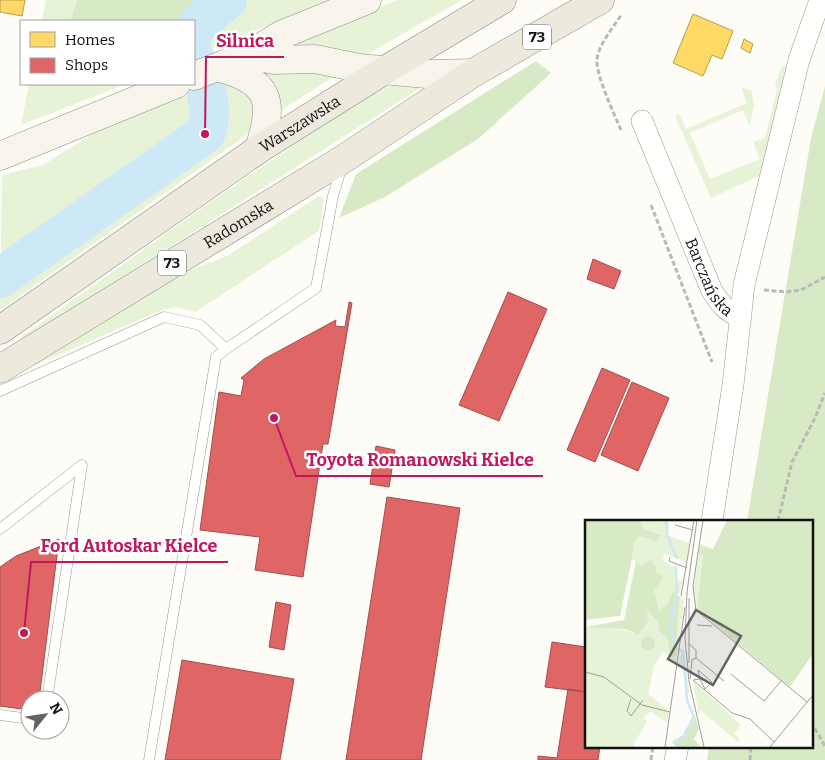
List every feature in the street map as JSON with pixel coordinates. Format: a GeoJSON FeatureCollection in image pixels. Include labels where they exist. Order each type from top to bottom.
{"type":"FeatureCollection","features":[{"type":"Feature","properties":{"kind":"main road","name":"Warszawska"},"geometry":{"type":"LineString","coordinates":[[259,149],[502,0]]}},
{"type":"Feature","properties":{"kind":"main road","name":"Warszawska"},"geometry":{"type":"LineString","coordinates":[[473,73],[611,7]]}},
{"type":"Feature","properties":{"kind":"main road","name":"Radomska"},"geometry":{"type":"LineString","coordinates":[[0,369],[345,158],[473,73]]}},
{"type":"Feature","properties":{"kind":"main road"},"geometry":{"type":"LineString","coordinates":[[0,330],[259,149]]}},
{"type":"Feature","properties":{"kind":"street"},"geometry":{"type":"LineString","coordinates":[[195,76],[248,55],[281,35],[366,0]]}},
{"type":"Feature","properties":{"kind":"street"},"geometry":{"type":"LineString","coordinates":[[741,317],[744,285],[799,60],[820,0]]}},
{"type":"Feature","properties":{"kind":"street","name":"Warszawska"},"geometry":{"type":"LineString","coordinates":[[248,55],[274,60],[315,59],[358,68],[427,74],[473,73]]}},
{"type":"Feature","properties":{"kind":"street","name":"Warszawska"},"geometry":{"type":"LineString","coordinates":[[195,78],[240,73],[252,80],[264,94],[268,106],[267,125],[259,149]]}},
{"type":"Feature","properties":{"kind":"street"},"geometry":{"type":"LineString","coordinates":[[0,156],[173,85]]}},
{"type":"Feature","properties":{"kind":"street","name":"Barczańska"},"geometry":{"type":"LineString","coordinates":[[642,122],[712,290],[720,304],[730,313],[741,317],[712,520]]}},
{"type":"Feature","properties":{"kind":"lane"},"geometry":{"type":"LineString","coordinates":[[149,760],[216,357],[316,288],[333,196],[345,158]]}},
{"type":"Feature","properties":{"kind":"lane"},"geometry":{"type":"LineString","coordinates":[[0,391],[164,317],[200,324],[226,349]]}},
{"type":"Feature","properties":{"kind":"lane"},"geometry":{"type":"LineString","coordinates":[[0,529],[82,465],[48,690]]}},
{"type":"Feature","properties":{"kind":"lane"},"geometry":{"type":"LineString","coordinates":[[0,715],[20,718]]}},
{"type":"Feature","properties":{"kind":"path"},"geometry":{"type":"LineString","coordinates":[[596,60],[602,47],[611,7]]}},
{"type":"Feature","properties":{"kind":"path"},"geometry":{"type":"LineString","coordinates":[[760,289],[786,292],[801,290],[825,277]]}},
{"type":"Feature","properties":{"kind":"path"},"geometry":{"type":"LineString","coordinates":[[688,297],[712,359],[712,367]]}},
{"type":"Feature","properties":{"kind":"path"},"geometry":{"type":"LineString","coordinates":[[778,520],[792,462],[815,418],[825,393]]}},
{"type":"Feature","properties":{"kind":"path"},"geometry":{"type":"LineString","coordinates":[[812,724],[825,746]]}},
{"type":"Feature","properties":{"kind":"green space"},"geometry":{"type":"Polygon","coordinates":[[[46,0],[77,0],[70,20],[42,20],[46,0]]]}},
{"type":"Feature","properties":{"kind":"green space"},"geometry":{"type":"Polygon","coordinates":[[[77,0],[242,0],[195,33],[195,20],[70,20],[77,0]]]}},
{"type":"Feature","properties":{"kind":"green space"},"geometry":{"type":"Polygon","coordinates":[[[242,0],[335,0],[222,43],[195,56],[195,33],[242,0]]]}},
{"type":"Feature","properties":{"kind":"green space"},"geometry":{"type":"Polygon","coordinates":[[[397,0],[462,0],[362,57],[283,48],[397,0]]]}},
{"type":"Feature","properties":{"kind":"green space"},"geometry":{"type":"Polygon","coordinates":[[[536,61],[551,73],[478,139],[385,197],[339,218],[356,174],[536,61]]]}},
{"type":"Feature","properties":{"kind":"green space"},"geometry":{"type":"Polygon","coordinates":[[[782,66],[787,67],[761,175],[711,198],[675,116],[679,114],[686,129],[747,103],[741,87],[752,91],[754,105],[750,126],[743,110],[690,133],[710,179],[760,159],[753,142],[765,138],[777,89],[775,84],[782,66]]]}},
{"type":"Feature","properties":{"kind":"green space"},"geometry":{"type":"Polygon","coordinates":[[[278,69],[338,74],[280,111],[279,99],[275,89],[260,72],[278,69]]]}},
{"type":"Feature","properties":{"kind":"green space"},"geometry":{"type":"Polygon","coordinates":[[[225,82],[242,92],[252,102],[254,115],[248,134],[0,310],[2,175],[43,165],[94,133],[183,96],[188,97],[225,82]]]}},
{"type":"Feature","properties":{"kind":"green space"},"geometry":{"type":"Polygon","coordinates":[[[402,83],[425,85],[23,340],[21,337],[329,121],[372,95],[402,83]]]}},
{"type":"Feature","properties":{"kind":"green space"},"geometry":{"type":"Polygon","coordinates":[[[29,85],[123,85],[21,125],[29,85]]]}},
{"type":"Feature","properties":{"kind":"green space"},"geometry":{"type":"Polygon","coordinates":[[[825,86],[825,760],[707,760],[709,748],[812,748],[812,520],[747,520],[811,138],[825,86]]]}},
{"type":"Feature","properties":{"kind":"green space"},"geometry":{"type":"Polygon","coordinates":[[[319,196],[324,199],[319,231],[195,312],[177,307],[162,310],[28,368],[156,288],[196,268],[227,256],[319,196]]]}},
{"type":"Feature","properties":{"kind":"building: Homes"},"geometry":{"type":"Polygon","coordinates":[[[0,0],[25,0],[22,16],[0,12],[0,0]]]}},
{"type":"Feature","properties":{"kind":"building: Homes"},"geometry":{"type":"Polygon","coordinates":[[[693,14],[733,31],[722,59],[712,55],[703,76],[673,63],[693,14]]]}},
{"type":"Feature","properties":{"kind":"building: Homes"},"geometry":{"type":"Polygon","coordinates":[[[744,39],[753,44],[750,53],[741,48],[744,39]]]}},
{"type":"Feature","properties":{"kind":"building: Shops"},"geometry":{"type":"Polygon","coordinates":[[[593,259],[621,271],[614,289],[587,279],[593,259]]]}},
{"type":"Feature","properties":{"kind":"building: Shops"},"geometry":{"type":"Polygon","coordinates":[[[508,292],[547,309],[499,421],[459,405],[508,292]]]}},
{"type":"Feature","properties":{"kind":"building: Shops"},"geometry":{"type":"Polygon","coordinates":[[[349,302],[352,303],[328,444],[323,444],[303,577],[255,570],[260,537],[200,530],[219,392],[241,396],[244,380],[241,378],[264,359],[336,320],[335,326],[345,327],[349,302]]]}},
{"type":"Feature","properties":{"kind":"building: Shops"},"geometry":{"type":"Polygon","coordinates":[[[602,368],[630,380],[595,462],[567,450],[602,368]]]}},
{"type":"Feature","properties":{"kind":"building: Shops"},"geometry":{"type":"Polygon","coordinates":[[[632,382],[669,398],[638,471],[601,455],[632,382]]]}},
{"type":"Feature","properties":{"kind":"building: Shops"},"geometry":{"type":"Polygon","coordinates":[[[376,446],[395,450],[389,487],[370,484],[376,446]]]}},
{"type":"Feature","properties":{"kind":"building: Shops"},"geometry":{"type":"Polygon","coordinates":[[[387,497],[460,508],[421,760],[346,760],[387,497]]]}},
{"type":"Feature","properties":{"kind":"building: Shops"},"geometry":{"type":"Polygon","coordinates":[[[59,539],[40,690],[20,690],[20,709],[0,706],[0,567],[16,556],[59,539]]]}},
{"type":"Feature","properties":{"kind":"building: Shops"},"geometry":{"type":"Polygon","coordinates":[[[276,602],[291,605],[284,650],[269,647],[276,602]]]}},
{"type":"Feature","properties":{"kind":"building: Shops"},"geometry":{"type":"Polygon","coordinates":[[[552,642],[585,647],[585,692],[545,687],[552,642]]]}},
{"type":"Feature","properties":{"kind":"building: Shops"},"geometry":{"type":"Polygon","coordinates":[[[182,660],[294,679],[280,760],[165,760],[182,660]]]}},
{"type":"Feature","properties":{"kind":"building: Shops"},"geometry":{"type":"Polygon","coordinates":[[[568,689],[585,692],[585,748],[600,748],[598,760],[538,760],[538,756],[557,758],[568,689]]]}},
{"type":"Feature","properties":{"kind":"waterway"},"geometry":{"type":"LineString","coordinates":[[195,30],[202,20],[227,0]]}},
{"type":"Feature","properties":{"kind":"waterway"},"geometry":{"type":"LineString","coordinates":[[0,278],[205,134],[208,124],[209,104],[195,59]]}},
{"type":"Feature","properties":{"kind":"place","name":"Silnica"},"geometry":{"type":"Point","coordinates":[205,134]}},
{"type":"Feature","properties":{"kind":"place","name":"Toyota Romanowski Kielce"},"geometry":{"type":"Point","coordinates":[274,418]}},
{"type":"Feature","properties":{"kind":"place","name":"Ford Autoskar Kielce"},"geometry":{"type":"Point","coordinates":[24,633]}}]}
